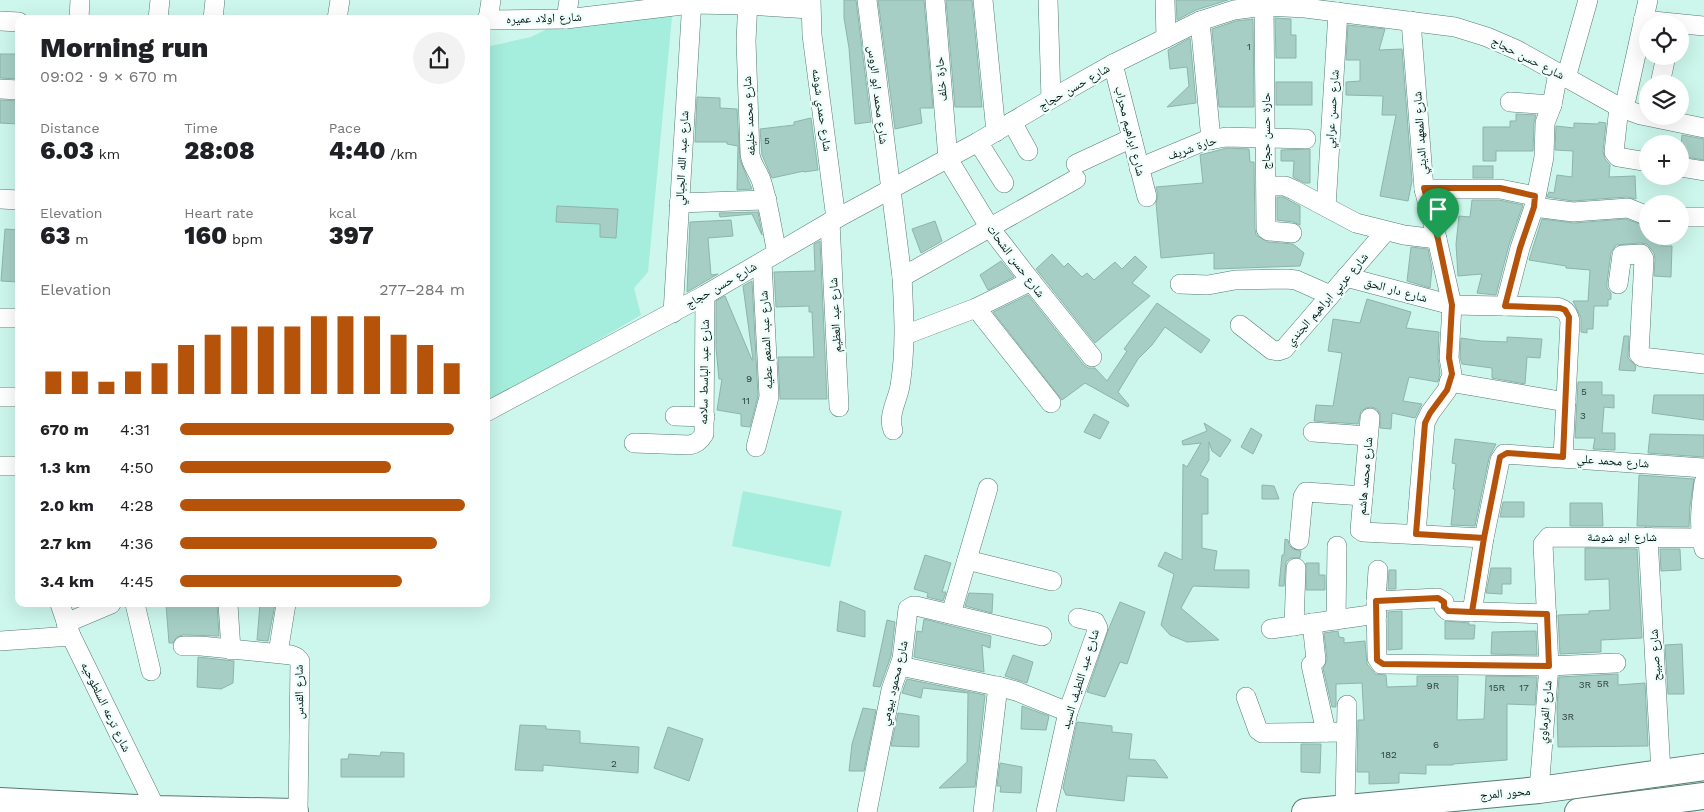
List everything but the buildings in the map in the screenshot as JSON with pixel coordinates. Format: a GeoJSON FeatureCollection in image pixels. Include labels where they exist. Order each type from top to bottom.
{"type":"FeatureCollection","features":[{"type":"Feature","properties":{"kind":"main road","name":"محور المرج"},"geometry":{"type":"LineString","coordinates":[[1305,812],[1539,790],[1704,768]]}},
{"type":"Feature","properties":{"kind":"main road"},"geometry":{"type":"LineString","coordinates":[[1578,812],[1661,807],[1704,796]]}},
{"type":"Feature","properties":{"kind":"main road"},"geometry":{"type":"LineString","coordinates":[[0,801],[156,809],[296,812]]}},
{"type":"Feature","properties":{"kind":"street"},"geometry":{"type":"LineString","coordinates":[[79,15],[80,0]]}},
{"type":"Feature","properties":{"kind":"street"},"geometry":{"type":"LineString","coordinates":[[158,15],[160,0]]}},
{"type":"Feature","properties":{"kind":"street"},"geometry":{"type":"LineString","coordinates":[[213,15],[215,0]]}},
{"type":"Feature","properties":{"kind":"street"},"geometry":{"type":"LineString","coordinates":[[338,15],[340,0]]}},
{"type":"Feature","properties":{"kind":"street"},"geometry":{"type":"LineString","coordinates":[[488,15],[491,0]]}},
{"type":"Feature","properties":{"kind":"street"},"geometry":{"type":"LineString","coordinates":[[566,19],[569,0]]}},
{"type":"Feature","properties":{"kind":"street","name":"شارع محمد ابو الروس"},"geometry":{"type":"LineString","coordinates":[[867,0],[902,277],[905,335],[900,390],[891,420],[893,430]]}},
{"type":"Feature","properties":{"kind":"street","name":"حارة خلف"},"geometry":{"type":"LineString","coordinates":[[935,0],[948,159]]}},
{"type":"Feature","properties":{"kind":"street"},"geometry":{"type":"LineString","coordinates":[[983,0],[996,132]]}},
{"type":"Feature","properties":{"kind":"street"},"geometry":{"type":"LineString","coordinates":[[1048,0],[1051,99]]}},
{"type":"Feature","properties":{"kind":"street"},"geometry":{"type":"LineString","coordinates":[[1165,0],[1166,38]]}},
{"type":"Feature","properties":{"kind":"street"},"geometry":{"type":"LineString","coordinates":[[1505,306],[1534,202],[1544,157],[1545,123],[1588,0]]}},
{"type":"Feature","properties":{"kind":"street"},"geometry":{"type":"LineString","coordinates":[[1644,15],[1648,0]]}},
{"type":"Feature","properties":{"kind":"street","name":"شارع اولاد عميره"},"geometry":{"type":"LineString","coordinates":[[490,20],[566,19],[634,5],[692,2],[810,5]]}},
{"type":"Feature","properties":{"kind":"street","name":"شارع عبد الله الجبالي"},"geometry":{"type":"LineString","coordinates":[[673,313],[692,2]]}},
{"type":"Feature","properties":{"kind":"street","name":"شارع محمد خليفه"},"geometry":{"type":"LineString","coordinates":[[748,2],[746,41],[750,154],[753,165],[761,180],[766,200],[770,257]]}},
{"type":"Feature","properties":{"kind":"street","name":"شارع حسن حجاج"},"geometry":{"type":"LineString","coordinates":[[490,410],[673,313],[890,189],[996,132],[1113,64],[1200,21],[1234,10],[1306,4],[1338,12],[1391,9],[1411,21],[1456,28],[1487,37],[1517,50],[1622,108],[1639,113]]}},
{"type":"Feature","properties":{"kind":"street","name":"شارع حمدي شوشه"},"geometry":{"type":"LineString","coordinates":[[810,5],[833,221]]}},
{"type":"Feature","properties":{"kind":"street","name":"حارة حسن حجاج"},"geometry":{"type":"LineString","coordinates":[[1264,6],[1266,229],[1269,231],[1292,233]]}},
{"type":"Feature","properties":{"kind":"street","name":"شارع حسن عرابي"},"geometry":{"type":"LineString","coordinates":[[1326,207],[1338,12]]}},
{"type":"Feature","properties":{"kind":"street"},"geometry":{"type":"LineString","coordinates":[[0,21],[15,22]]}},
{"type":"Feature","properties":{"kind":"street"},"geometry":{"type":"LineString","coordinates":[[1200,21],[1211,140]]}},
{"type":"Feature","properties":{"kind":"street","name":"شارع المعهد الديني"},"geometry":{"type":"LineString","coordinates":[[1411,21],[1424,188],[1438,239],[1452,305],[1449,358],[1452,374],[1447,390],[1425,423],[1416,534]]}},
{"type":"Feature","properties":{"kind":"street"},"geometry":{"type":"LineString","coordinates":[[1689,24],[1704,26]]}},
{"type":"Feature","properties":{"kind":"street"},"geometry":{"type":"LineString","coordinates":[[1639,37],[1622,108],[1614,152],[1618,157],[1639,160]]}},
{"type":"Feature","properties":{"kind":"street","name":"شارع ابراهيم محراب"},"geometry":{"type":"LineString","coordinates":[[1113,64],[1147,197]]}},
{"type":"Feature","properties":{"kind":"street"},"geometry":{"type":"LineString","coordinates":[[0,89],[15,90]]}},
{"type":"Feature","properties":{"kind":"street"},"geometry":{"type":"LineString","coordinates":[[1513,98],[1552,105]]}},
{"type":"Feature","properties":{"kind":"street"},"geometry":{"type":"LineString","coordinates":[[1012,122],[1028,151]]}},
{"type":"Feature","properties":{"kind":"street","name":"شارع حسن حجاج"},"geometry":{"type":"LineString","coordinates":[[1689,125],[1704,128]]}},
{"type":"Feature","properties":{"kind":"street","name":"حارة شريف"},"geometry":{"type":"LineString","coordinates":[[1140,168],[1182,149],[1226,137],[1306,139]]}},
{"type":"Feature","properties":{"kind":"street"},"geometry":{"type":"LineString","coordinates":[[902,277],[990,228],[1132,138]]}},
{"type":"Feature","properties":{"kind":"street"},"geometry":{"type":"LineString","coordinates":[[978,142],[1004,183]]}},
{"type":"Feature","properties":{"kind":"street","name":"شارع حسن الشحات"},"geometry":{"type":"LineString","coordinates":[[948,159],[990,228],[1092,357]]}},
{"type":"Feature","properties":{"kind":"street"},"geometry":{"type":"LineString","coordinates":[[1689,168],[1704,171]]}},
{"type":"Feature","properties":{"kind":"street"},"geometry":{"type":"LineString","coordinates":[[1266,186],[1285,186],[1356,223],[1404,235],[1438,239]]}},
{"type":"Feature","properties":{"kind":"street"},"geometry":{"type":"LineString","coordinates":[[1424,188],[1500,188],[1534,202],[1572,212],[1628,208],[1639,212]]}},
{"type":"Feature","properties":{"kind":"street"},"geometry":{"type":"LineString","coordinates":[[0,199],[15,200]]}},
{"type":"Feature","properties":{"kind":"street"},"geometry":{"type":"LineString","coordinates":[[679,203],[766,200]]}},
{"type":"Feature","properties":{"kind":"street"},"geometry":{"type":"LineString","coordinates":[[1689,217],[1704,217]]}},
{"type":"Feature","properties":{"kind":"street","name":"شارع عبد العظيم"},"geometry":{"type":"LineString","coordinates":[[833,221],[839,407]]}},
{"type":"Feature","properties":{"kind":"street","name":"شارع عربي ابراهيم الجندي"},"geometry":{"type":"LineString","coordinates":[[1240,325],[1272,350],[1281,350],[1386,231]]}},
{"type":"Feature","properties":{"kind":"street"},"geometry":{"type":"LineString","coordinates":[[1618,284],[1622,255],[1641,254],[1644,259],[1639,354],[1642,357],[1704,364]]}},
{"type":"Feature","properties":{"kind":"street","name":"شارع عبد المنعم عطيه"},"geometry":{"type":"LineString","coordinates":[[756,447],[769,397],[770,257]]}},
{"type":"Feature","properties":{"kind":"street","name":"شارع دار الحق"},"geometry":{"type":"LineString","coordinates":[[1346,277],[1452,305],[1555,307],[1565,310],[1570,321],[1566,402]]}},
{"type":"Feature","properties":{"kind":"street"},"geometry":{"type":"LineString","coordinates":[[1180,284],[1208,285],[1234,280],[1287,278],[1330,295]]}},
{"type":"Feature","properties":{"kind":"street"},"geometry":{"type":"LineString","coordinates":[[905,335],[976,308],[1031,282]]}},
{"type":"Feature","properties":{"kind":"street","name":"شارع عبد الباسط سلامه"},"geometry":{"type":"LineString","coordinates":[[634,442],[689,445],[695,444],[704,434],[705,295]]}},
{"type":"Feature","properties":{"kind":"street"},"geometry":{"type":"LineString","coordinates":[[976,308],[1051,403]]}},
{"type":"Feature","properties":{"kind":"street"},"geometry":{"type":"LineString","coordinates":[[0,318],[15,318]]}},
{"type":"Feature","properties":{"kind":"street"},"geometry":{"type":"LineString","coordinates":[[1449,382],[1566,402],[1563,457]]}},
{"type":"Feature","properties":{"kind":"street"},"geometry":{"type":"LineString","coordinates":[[0,397],[15,397]]}},
{"type":"Feature","properties":{"kind":"street"},"geometry":{"type":"LineString","coordinates":[[674,416],[705,417]]}},
{"type":"Feature","properties":{"kind":"street","name":"شارع محمد هاشم"},"geometry":{"type":"LineString","coordinates":[[1313,432],[1369,427],[1362,496],[1360,528],[1362,531],[1484,538]]}},
{"type":"Feature","properties":{"kind":"street","name":"شارع محمد علي"},"geometry":{"type":"LineString","coordinates":[[1472,612],[1484,538],[1502,455],[1507,453],[1704,468]]}},
{"type":"Feature","properties":{"kind":"street"},"geometry":{"type":"LineString","coordinates":[[0,466],[15,466]]}},
{"type":"Feature","properties":{"kind":"street"},"geometry":{"type":"LineString","coordinates":[[1703,542],[1700,506],[1704,483]]}},
{"type":"Feature","properties":{"kind":"street"},"geometry":{"type":"LineString","coordinates":[[988,488],[951,614],[1042,636]]}},
{"type":"Feature","properties":{"kind":"street"},"geometry":{"type":"LineString","coordinates":[[1299,540],[1303,498],[1306,492],[1362,496]]}},
{"type":"Feature","properties":{"kind":"street","name":"شارع ابو شوشة"},"geometry":{"type":"LineString","coordinates":[[1543,544],[1549,537],[1648,537],[1703,542]]}},
{"type":"Feature","properties":{"kind":"street","name":"شارع صبيح"},"geometry":{"type":"LineString","coordinates":[[1648,537],[1661,773]]}},
{"type":"Feature","properties":{"kind":"street","name":"شارع الفرماوي"},"geometry":{"type":"LineString","coordinates":[[1539,790],[1549,666],[1543,544]]}},
{"type":"Feature","properties":{"kind":"street"},"geometry":{"type":"LineString","coordinates":[[1336,620],[1337,546]]}},
{"type":"Feature","properties":{"kind":"street"},"geometry":{"type":"LineString","coordinates":[[967,560],[1052,581]]}},
{"type":"Feature","properties":{"kind":"street"},"geometry":{"type":"LineString","coordinates":[[1296,568],[1303,625],[1314,663],[1326,732]]}},
{"type":"Feature","properties":{"kind":"street"},"geometry":{"type":"LineString","coordinates":[[1378,570],[1377,658],[1383,664],[1549,666],[1616,663]]}},
{"type":"Feature","properties":{"kind":"street"},"geometry":{"type":"LineString","coordinates":[[1270,629],[1336,620],[1377,608],[1438,598],[1444,602],[1444,607],[1448,611],[1547,614]]}},
{"type":"Feature","properties":{"kind":"street","name":"شارع محمود بيومي"},"geometry":{"type":"LineString","coordinates":[[867,812],[891,690],[900,666],[908,609],[916,606],[951,614]]}},
{"type":"Feature","properties":{"kind":"street","name":"شارع ترعه السلطوحيه"},"geometry":{"type":"LineString","coordinates":[[61,607],[68,630],[156,809]]}},
{"type":"Feature","properties":{"kind":"street"},"geometry":{"type":"LineString","coordinates":[[0,640],[68,630],[107,607]]}},
{"type":"Feature","properties":{"kind":"street"},"geometry":{"type":"LineString","coordinates":[[136,607],[151,672]]}},
{"type":"Feature","properties":{"kind":"street"},"geometry":{"type":"LineString","coordinates":[[228,607],[231,650]]}},
{"type":"Feature","properties":{"kind":"street"},"geometry":{"type":"LineString","coordinates":[[278,654],[286,607]]}},
{"type":"Feature","properties":{"kind":"street","name":"شارع عبد اللطيف السيد"},"geometry":{"type":"LineString","coordinates":[[1046,812],[1068,712],[1098,628],[1096,622],[1078,618]]}},
{"type":"Feature","properties":{"kind":"street","name":"شارع القدس"},"geometry":{"type":"LineString","coordinates":[[183,646],[291,654],[300,661],[296,812]]}},
{"type":"Feature","properties":{"kind":"street"},"geometry":{"type":"LineString","coordinates":[[900,666],[998,686],[1016,691],[1068,712]]}},
{"type":"Feature","properties":{"kind":"street"},"geometry":{"type":"LineString","coordinates":[[983,812],[998,686]]}},
{"type":"Feature","properties":{"kind":"street"},"geometry":{"type":"LineString","coordinates":[[1246,697],[1258,730],[1262,733],[1346,732]]}},
{"type":"Feature","properties":{"kind":"street"},"geometry":{"type":"LineString","coordinates":[[1344,808],[1347,705]]}},
{"type":"Feature","properties":{"kind":"green space"},"geometry":{"type":"Polygon","coordinates":[[[672,16],[648,272],[634,288],[641,315],[528,381],[490,399],[490,46],[531,37],[553,26],[672,16]]]}},
{"type":"Feature","properties":{"kind":"green space"},"geometry":{"type":"Polygon","coordinates":[[[743,491],[842,511],[830,567],[732,546],[743,491]]]}},
{"type":"Feature","properties":{"kind":"route"},"geometry":{"type":"LineString","coordinates":[[1438,239],[1424,188],[1500,188],[1535,196],[1534,207],[1520,248],[1505,306],[1555,307],[1568,313],[1570,321],[1563,457],[1507,453],[1500,457],[1472,612],[1547,614],[1549,666],[1383,664],[1377,660],[1376,601],[1438,598],[1444,602],[1444,607],[1448,611],[1472,612],[1484,538],[1416,534],[1425,423],[1447,390],[1452,374],[1449,358],[1452,305],[1438,239]]}}]}
